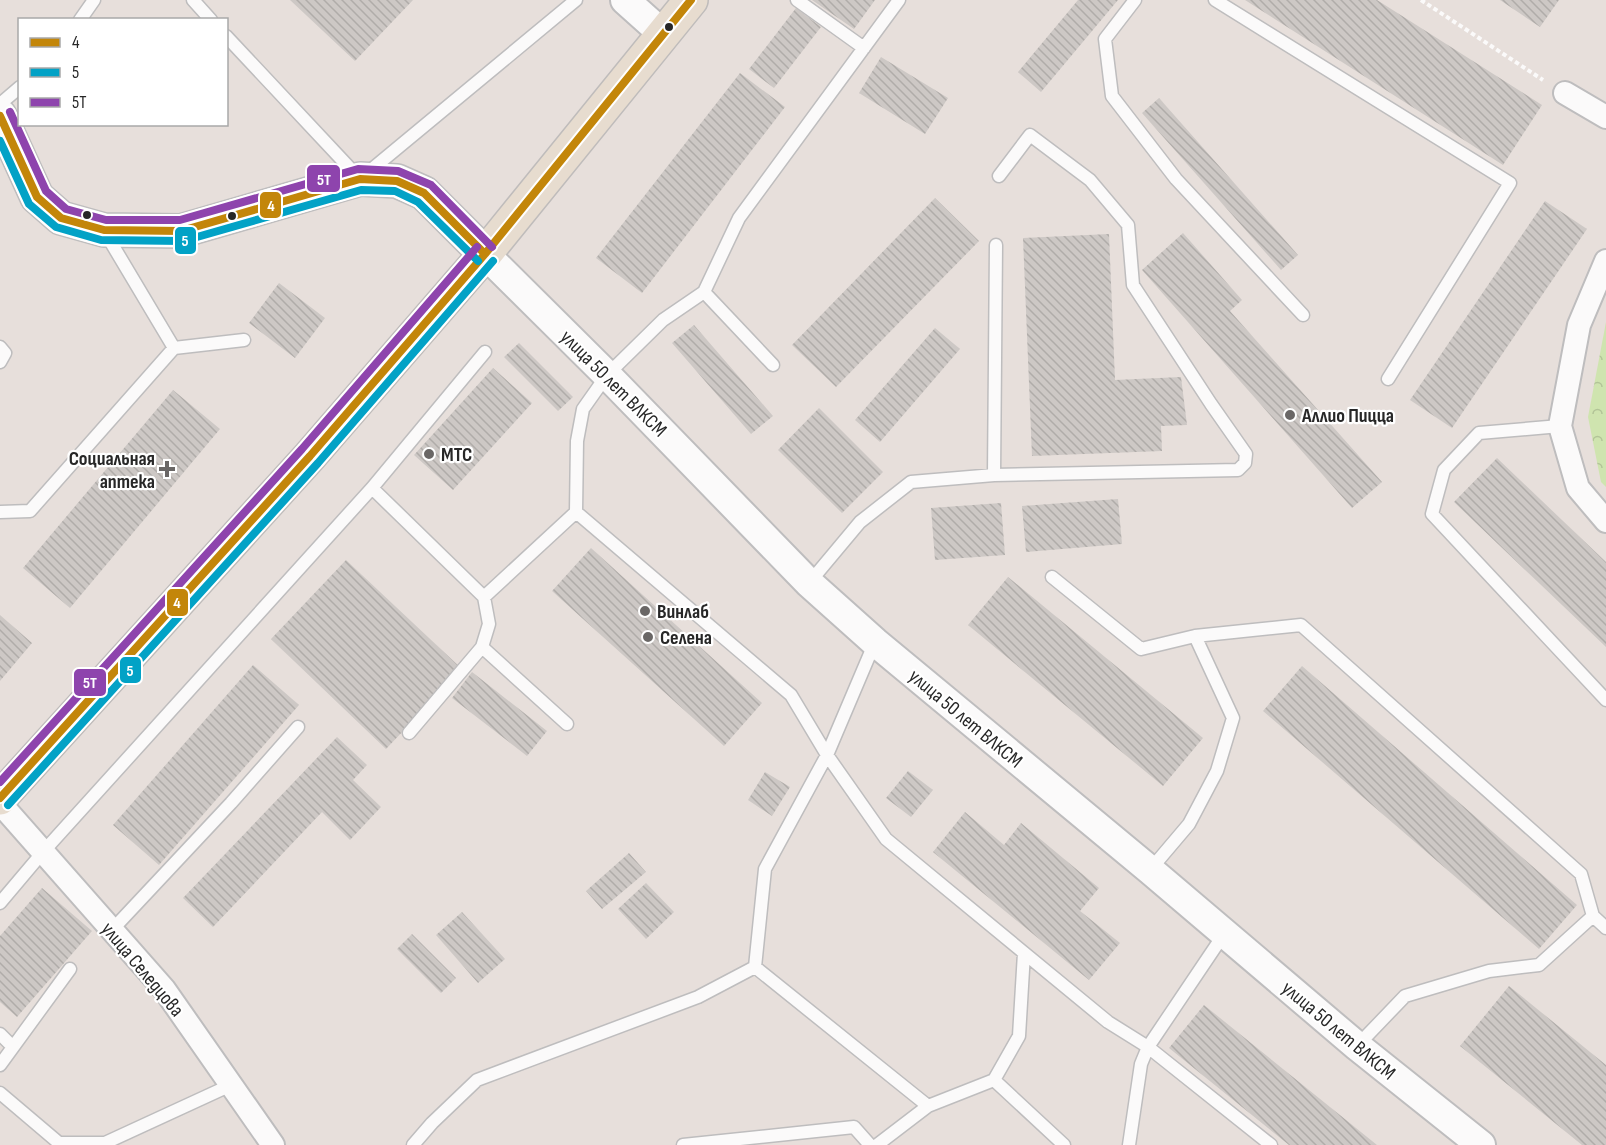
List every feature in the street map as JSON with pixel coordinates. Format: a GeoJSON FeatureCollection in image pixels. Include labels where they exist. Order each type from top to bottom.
{"type":"FeatureCollection","features":[{"type":"Feature","properties":{"kind":"main road"},"geometry":{"type":"LineString","coordinates":[[0,798],[310,456],[485,254],[691,0]]}},
{"type":"Feature","properties":{"kind":"main road"},"geometry":{"type":"LineString","coordinates":[[0,116],[37,197],[61,218],[104,230],[181,231],[360,179],[397,181],[424,193],[485,254]]}},
{"type":"Feature","properties":{"kind":"street"},"geometry":{"type":"LineString","coordinates":[[625,0],[663,34]]}},
{"type":"Feature","properties":{"kind":"street"},"geometry":{"type":"LineString","coordinates":[[1566,93],[1606,117]]}},
{"type":"Feature","properties":{"kind":"street","name":"улица 50 лет ВЛКСМ"},"geometry":{"type":"LineString","coordinates":[[485,254],[607,375],[809,583],[875,642],[1474,1143]]}},
{"type":"Feature","properties":{"kind":"street"},"geometry":{"type":"LineString","coordinates":[[1606,261],[1579,325],[1560,426],[1578,488],[1606,521]]}},
{"type":"Feature","properties":{"kind":"street","name":"улица Селедцова"},"geometry":{"type":"LineString","coordinates":[[0,804],[164,989],[273,1145]]}},
{"type":"Feature","properties":{"kind":"lane"},"geometry":{"type":"LineString","coordinates":[[81,18],[94,0]]}},
{"type":"Feature","properties":{"kind":"lane"},"geometry":{"type":"LineString","coordinates":[[193,0],[209,18]]}},
{"type":"Feature","properties":{"kind":"lane"},"geometry":{"type":"LineString","coordinates":[[228,38],[360,179],[576,0]]}},
{"type":"Feature","properties":{"kind":"lane"},"geometry":{"type":"LineString","coordinates":[[797,0],[864,48]]}},
{"type":"Feature","properties":{"kind":"lane"},"geometry":{"type":"LineString","coordinates":[[484,597],[576,512],[577,441],[583,409],[607,375],[663,320],[704,292],[740,218],[899,0]]}},
{"type":"Feature","properties":{"kind":"lane"},"geometry":{"type":"LineString","coordinates":[[1135,0],[1105,39],[1112,96],[1176,179],[1304,315]]}},
{"type":"Feature","properties":{"kind":"lane"},"geometry":{"type":"LineString","coordinates":[[1215,0],[1510,183],[1388,379]]}},
{"type":"Feature","properties":{"kind":"lane"},"geometry":{"type":"LineString","coordinates":[[0,104],[18,89]]}},
{"type":"Feature","properties":{"kind":"lane"},"geometry":{"type":"LineString","coordinates":[[809,583],[860,522],[911,482],[994,475],[1238,470],[1245,463],[1246,454],[1134,285],[1128,225],[1090,180],[1030,135],[999,176]]}},
{"type":"Feature","properties":{"kind":"lane"},"geometry":{"type":"LineString","coordinates":[[104,230],[174,348]]}},
{"type":"Feature","properties":{"kind":"lane"},"geometry":{"type":"LineString","coordinates":[[994,475],[996,245]]}},
{"type":"Feature","properties":{"kind":"lane"},"geometry":{"type":"LineString","coordinates":[[704,292],[774,365]]}},
{"type":"Feature","properties":{"kind":"lane"},"geometry":{"type":"LineString","coordinates":[[0,512],[30,511],[174,348],[243,340]]}},
{"type":"Feature","properties":{"kind":"lane"},"geometry":{"type":"LineString","coordinates":[[0,347],[5,353],[0,362]]}},
{"type":"Feature","properties":{"kind":"lane"},"geometry":{"type":"LineString","coordinates":[[0,903],[43,852],[372,488],[485,352]]}},
{"type":"Feature","properties":{"kind":"lane"},"geometry":{"type":"LineString","coordinates":[[1560,426],[1479,433],[1444,470],[1432,514],[1606,700]]}},
{"type":"Feature","properties":{"kind":"lane"},"geometry":{"type":"LineString","coordinates":[[372,488],[484,597],[489,624],[482,647],[409,733]]}},
{"type":"Feature","properties":{"kind":"lane"},"geometry":{"type":"LineString","coordinates":[[576,512],[791,695],[827,755],[886,839],[1108,1022],[1148,1047],[1271,1145]]}},
{"type":"Feature","properties":{"kind":"lane"},"geometry":{"type":"LineString","coordinates":[[1052,577],[1141,650],[1195,636],[1301,624],[1581,874],[1593,916],[1606,928]]}},
{"type":"Feature","properties":{"kind":"lane"},"geometry":{"type":"LineString","coordinates":[[1150,870],[1189,824],[1217,771],[1233,718],[1195,636]]}},
{"type":"Feature","properties":{"kind":"lane"},"geometry":{"type":"LineString","coordinates":[[754,967],[765,868],[827,755],[875,642]]}},
{"type":"Feature","properties":{"kind":"lane"},"geometry":{"type":"LineString","coordinates":[[482,647],[567,724]]}},
{"type":"Feature","properties":{"kind":"lane"},"geometry":{"type":"LineString","coordinates":[[112,930],[231,803],[298,727]]}},
{"type":"Feature","properties":{"kind":"lane"},"geometry":{"type":"LineString","coordinates":[[1357,1046],[1405,996],[1489,971],[1539,965],[1593,916]]}},
{"type":"Feature","properties":{"kind":"lane"},"geometry":{"type":"LineString","coordinates":[[1129,1145],[1141,1064],[1148,1047],[1224,934]]}},
{"type":"Feature","properties":{"kind":"lane"},"geometry":{"type":"LineString","coordinates":[[877,1145],[928,1106],[994,1080],[1019,1036],[1024,953]]}},
{"type":"Feature","properties":{"kind":"lane"},"geometry":{"type":"LineString","coordinates":[[754,967],[928,1106]]}},
{"type":"Feature","properties":{"kind":"lane"},"geometry":{"type":"LineString","coordinates":[[413,1145],[432,1123],[477,1080],[698,997],[754,967]]}},
{"type":"Feature","properties":{"kind":"lane"},"geometry":{"type":"LineString","coordinates":[[0,1065],[70,969]]}},
{"type":"Feature","properties":{"kind":"lane"},"geometry":{"type":"LineString","coordinates":[[0,1034],[12,1046]]}},
{"type":"Feature","properties":{"kind":"lane"},"geometry":{"type":"LineString","coordinates":[[994,1080],[1064,1145]]}},
{"type":"Feature","properties":{"kind":"lane"},"geometry":{"type":"LineString","coordinates":[[0,1093],[59,1143],[105,1143],[231,1085]]}},
{"type":"Feature","properties":{"kind":"lane"},"geometry":{"type":"LineString","coordinates":[[683,1145],[854,1127],[870,1145]]}},
{"type":"Feature","properties":{"kind":"path"},"geometry":{"type":"LineString","coordinates":[[1421,0],[1566,93]]}},
{"type":"Feature","properties":{"kind":"green space"},"geometry":{"type":"Polygon","coordinates":[[[1606,322],[1606,487],[1601,482],[1588,417],[1606,322]]]}},
{"type":"Feature","properties":{"kind":"building"},"geometry":{"type":"Polygon","coordinates":[[[290,0],[413,0],[355,61],[290,0]]]}},
{"type":"Feature","properties":{"kind":"building"},"geometry":{"type":"Polygon","coordinates":[[[812,0],[875,0],[854,29],[812,0]]]}},
{"type":"Feature","properties":{"kind":"building"},"geometry":{"type":"Polygon","coordinates":[[[1078,0],[1118,0],[1041,92],[1018,72],[1078,0]]]}},
{"type":"Feature","properties":{"kind":"building"},"geometry":{"type":"Polygon","coordinates":[[[1245,0],[1377,0],[1542,105],[1503,165],[1245,0]]]}},
{"type":"Feature","properties":{"kind":"building"},"geometry":{"type":"Polygon","coordinates":[[[1500,0],[1559,0],[1540,27],[1500,0]]]}},
{"type":"Feature","properties":{"kind":"building"},"geometry":{"type":"Polygon","coordinates":[[[796,8],[821,27],[774,88],[749,69],[796,8]]]}},
{"type":"Feature","properties":{"kind":"building"},"geometry":{"type":"Polygon","coordinates":[[[881,57],[948,98],[925,134],[859,93],[881,57]]]}},
{"type":"Feature","properties":{"kind":"building"},"geometry":{"type":"Polygon","coordinates":[[[740,73],[785,107],[642,293],[596,258],[740,73]]]}},
{"type":"Feature","properties":{"kind":"building"},"geometry":{"type":"Polygon","coordinates":[[[1159,98],[1298,255],[1281,270],[1142,113],[1159,98]]]}},
{"type":"Feature","properties":{"kind":"building"},"geometry":{"type":"Polygon","coordinates":[[[935,198],[979,241],[836,387],[792,345],[935,198]]]}},
{"type":"Feature","properties":{"kind":"building"},"geometry":{"type":"Polygon","coordinates":[[[1545,201],[1587,229],[1452,428],[1410,400],[1545,201]]]}},
{"type":"Feature","properties":{"kind":"building"},"geometry":{"type":"Polygon","coordinates":[[[1183,233],[1242,300],[1230,311],[1382,482],[1352,508],[1142,270],[1183,233]]]}},
{"type":"Feature","properties":{"kind":"building"},"geometry":{"type":"Polygon","coordinates":[[[1109,234],[1115,380],[1181,377],[1187,425],[1161,426],[1162,451],[1032,456],[1023,238],[1109,234]]]}},
{"type":"Feature","properties":{"kind":"building"},"geometry":{"type":"Polygon","coordinates":[[[279,283],[325,318],[295,358],[249,323],[279,283]]]}},
{"type":"Feature","properties":{"kind":"building"},"geometry":{"type":"Polygon","coordinates":[[[694,325],[773,416],[751,434],[672,343],[694,325]]]}},
{"type":"Feature","properties":{"kind":"building"},"geometry":{"type":"Polygon","coordinates":[[[935,328],[960,349],[880,442],[855,420],[935,328]]]}},
{"type":"Feature","properties":{"kind":"building"},"geometry":{"type":"Polygon","coordinates":[[[519,343],[573,397],[558,411],[504,357],[519,343]]]}},
{"type":"Feature","properties":{"kind":"building"},"geometry":{"type":"Polygon","coordinates":[[[493,368],[532,403],[453,490],[414,455],[493,368]]]}},
{"type":"Feature","properties":{"kind":"building"},"geometry":{"type":"Polygon","coordinates":[[[173,390],[220,429],[70,608],[23,568],[173,390]]]}},
{"type":"Feature","properties":{"kind":"building"},"geometry":{"type":"Polygon","coordinates":[[[819,408],[883,472],[842,513],[778,450],[819,408]]]}},
{"type":"Feature","properties":{"kind":"building"},"geometry":{"type":"Polygon","coordinates":[[[1497,458],[1606,562],[1606,647],[1454,502],[1497,458]]]}},
{"type":"Feature","properties":{"kind":"building"},"geometry":{"type":"Polygon","coordinates":[[[1118,499],[1122,544],[1026,552],[1022,506],[1118,499]]]}},
{"type":"Feature","properties":{"kind":"building"},"geometry":{"type":"Polygon","coordinates":[[[1001,503],[1005,555],[935,560],[931,508],[1001,503]]]}},
{"type":"Feature","properties":{"kind":"building"},"geometry":{"type":"Polygon","coordinates":[[[591,548],[762,703],[724,746],[552,591],[591,548]]]}},
{"type":"Feature","properties":{"kind":"building"},"geometry":{"type":"Polygon","coordinates":[[[346,560],[462,669],[386,749],[271,639],[346,560]]]}},
{"type":"Feature","properties":{"kind":"building"},"geometry":{"type":"Polygon","coordinates":[[[1008,577],[1203,738],[1163,786],[968,625],[1008,577]]]}},
{"type":"Feature","properties":{"kind":"building"},"geometry":{"type":"Polygon","coordinates":[[[0,615],[32,643],[0,681],[0,615]]]}},
{"type":"Feature","properties":{"kind":"building"},"geometry":{"type":"Polygon","coordinates":[[[253,665],[299,705],[159,865],[113,825],[253,665]]]}},
{"type":"Feature","properties":{"kind":"building"},"geometry":{"type":"Polygon","coordinates":[[[1302,666],[1577,905],[1539,949],[1263,711],[1302,666]]]}},
{"type":"Feature","properties":{"kind":"building"},"geometry":{"type":"Polygon","coordinates":[[[472,672],[547,731],[527,756],[452,698],[472,672]]]}},
{"type":"Feature","properties":{"kind":"building"},"geometry":{"type":"Polygon","coordinates":[[[337,737],[367,765],[353,780],[381,807],[350,840],[322,812],[213,927],[183,898],[337,737]]]}},
{"type":"Feature","properties":{"kind":"building"},"geometry":{"type":"Polygon","coordinates":[[[908,771],[933,790],[911,817],[886,798],[908,771]]]}},
{"type":"Feature","properties":{"kind":"building"},"geometry":{"type":"Polygon","coordinates":[[[765,772],[790,787],[772,816],[748,800],[765,772]]]}},
{"type":"Feature","properties":{"kind":"building"},"geometry":{"type":"Polygon","coordinates":[[[965,812],[1004,845],[1021,823],[1099,888],[1080,911],[1120,943],[1089,980],[933,852],[965,812]]]}},
{"type":"Feature","properties":{"kind":"building"},"geometry":{"type":"Polygon","coordinates":[[[629,853],[646,872],[602,909],[586,891],[629,853]]]}},
{"type":"Feature","properties":{"kind":"building"},"geometry":{"type":"Polygon","coordinates":[[[646,883],[674,912],[646,939],[618,909],[646,883]]]}},
{"type":"Feature","properties":{"kind":"building"},"geometry":{"type":"Polygon","coordinates":[[[42,888],[92,931],[17,1017],[0,1002],[0,936],[42,888]]]}},
{"type":"Feature","properties":{"kind":"building"},"geometry":{"type":"Polygon","coordinates":[[[462,912],[505,959],[478,983],[436,935],[462,912]]]}},
{"type":"Feature","properties":{"kind":"building"},"geometry":{"type":"Polygon","coordinates":[[[412,934],[456,978],[441,993],[397,949],[412,934]]]}},
{"type":"Feature","properties":{"kind":"building"},"geometry":{"type":"Polygon","coordinates":[[[1509,986],[1606,1065],[1606,1145],[1582,1145],[1460,1046],[1509,986]]]}},
{"type":"Feature","properties":{"kind":"building"},"geometry":{"type":"Polygon","coordinates":[[[1204,1005],[1377,1145],[1289,1145],[1169,1048],[1204,1005]]]}},
{"type":"Feature","properties":{"kind":"transit line","name":"4"},"geometry":{"type":"LineString","coordinates":[[0,798],[310,456],[485,254],[691,0]]}},
{"type":"Feature","properties":{"kind":"transit line","name":"5Т"},"geometry":{"type":"LineString","coordinates":[[10,112],[46,191],[66,209],[106,220],[180,220],[358,169],[398,171],[431,185],[492,247]]}},
{"type":"Feature","properties":{"kind":"transit line","name":"4"},"geometry":{"type":"LineString","coordinates":[[0,116],[37,197],[61,218],[104,230],[181,231],[360,179],[397,181],[424,193],[485,254]]}},
{"type":"Feature","properties":{"kind":"transit line","name":"5"},"geometry":{"type":"LineString","coordinates":[[0,141],[29,204],[56,227],[101,240],[183,241],[361,190],[395,191],[418,202],[478,261]]}},
{"type":"Feature","properties":{"kind":"transit line","name":"5Т"},"geometry":{"type":"LineString","coordinates":[[0,782],[302,449],[477,247]]}},
{"type":"Feature","properties":{"kind":"transit line","name":"5"},"geometry":{"type":"LineString","coordinates":[[8,805],[318,463],[493,261]]}},
{"type":"Feature","properties":{"kind":"place","name":"Аллио Пицца"},"geometry":{"type":"Point","coordinates":[1290,415]}},
{"type":"Feature","properties":{"kind":"place","name":"МТС"},"geometry":{"type":"Point","coordinates":[429,454]}},
{"type":"Feature","properties":{"kind":"place","name":"Социальная аптека"},"geometry":{"type":"Point","coordinates":[167,469]}},
{"type":"Feature","properties":{"kind":"place","name":"Винлаб"},"geometry":{"type":"Point","coordinates":[645,611]}},
{"type":"Feature","properties":{"kind":"place","name":"Селена"},"geometry":{"type":"Point","coordinates":[648,637]}}]}
